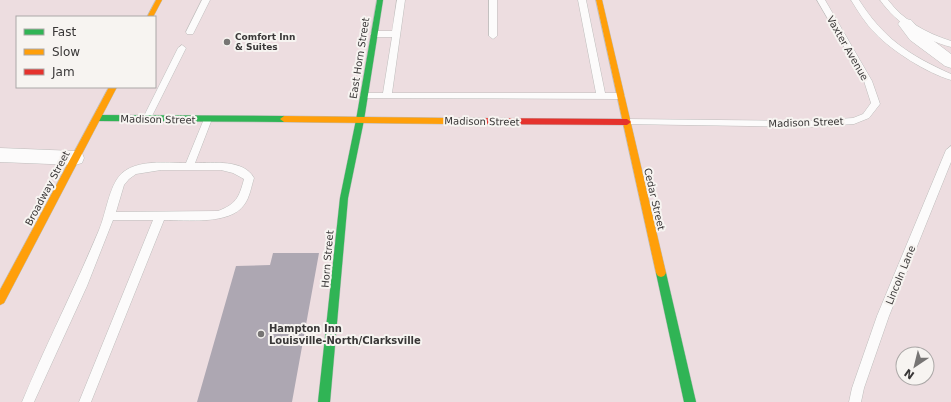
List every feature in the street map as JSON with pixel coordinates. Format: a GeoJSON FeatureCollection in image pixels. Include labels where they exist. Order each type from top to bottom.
{"type":"FeatureCollection","features":[{"type":"Feature","properties":{"kind":"street"},"geometry":{"type":"LineString","coordinates":[[151,16],[159,0]]}},
{"type":"Feature","properties":{"kind":"street","name":"East Horn Street"},"geometry":{"type":"LineString","coordinates":[[360,120],[380,0]]}},
{"type":"Feature","properties":{"kind":"street","name":"Cedar Street"},"geometry":{"type":"LineString","coordinates":[[599,0],[598,32],[621,96],[690,402]]}},
{"type":"Feature","properties":{"kind":"street"},"geometry":{"type":"LineString","coordinates":[[906,24],[916,36],[951,62]]}},
{"type":"Feature","properties":{"kind":"street","name":"Broadway Street"},"geometry":{"type":"LineString","coordinates":[[0,300],[112,88]]}},
{"type":"Feature","properties":{"kind":"street","name":"Madison Street"},"geometry":{"type":"LineString","coordinates":[[97,118],[627,122]]}},
{"type":"Feature","properties":{"kind":"street","name":"Horn Street"},"geometry":{"type":"LineString","coordinates":[[324,402],[344,198],[360,120]]}},
{"type":"Feature","properties":{"kind":"street"},"geometry":{"type":"LineString","coordinates":[[0,155],[75,158]]}},
{"type":"Feature","properties":{"kind":"lane"},"geometry":{"type":"LineString","coordinates":[[190,32],[206,0]]}},
{"type":"Feature","properties":{"kind":"lane"},"geometry":{"type":"LineString","coordinates":[[387,96],[401,0]]}},
{"type":"Feature","properties":{"kind":"lane"},"geometry":{"type":"LineString","coordinates":[[493,0],[493,36]]}},
{"type":"Feature","properties":{"kind":"lane"},"geometry":{"type":"LineString","coordinates":[[582,0],[598,32],[601,96]]}},
{"type":"Feature","properties":{"kind":"lane","name":"Vaxter Avenue"},"geometry":{"type":"LineString","coordinates":[[821,0],[868,80],[876,104],[866,116]]}},
{"type":"Feature","properties":{"kind":"lane"},"geometry":{"type":"LineString","coordinates":[[855,0],[878,32],[898,48],[931,68],[951,77]]}},
{"type":"Feature","properties":{"kind":"lane"},"geometry":{"type":"LineString","coordinates":[[884,0],[891,11],[921,34],[951,44]]}},
{"type":"Feature","properties":{"kind":"lane"},"geometry":{"type":"LineString","coordinates":[[374,34],[396,34]]}},
{"type":"Feature","properties":{"kind":"lane"},"geometry":{"type":"LineString","coordinates":[[147,118],[182,48]]}},
{"type":"Feature","properties":{"kind":"lane"},"geometry":{"type":"LineString","coordinates":[[364,96],[621,96]]}},
{"type":"Feature","properties":{"kind":"lane","name":"Madison Street"},"geometry":{"type":"LineString","coordinates":[[627,122],[809,124],[854,121],[866,116]]}},
{"type":"Feature","properties":{"kind":"lane"},"geometry":{"type":"LineString","coordinates":[[190,167],[208,119]]}},
{"type":"Feature","properties":{"kind":"lane","name":"Lincoln Lane"},"geometry":{"type":"LineString","coordinates":[[855,402],[858,388],[883,316],[951,150]]}},
{"type":"Feature","properties":{"kind":"lane"},"geometry":{"type":"LineString","coordinates":[[28,402],[81,286],[110,216],[120,183],[132,172],[144,168],[230,167],[242,171],[249,178],[242,202],[233,210],[218,215],[110,216]]}},
{"type":"Feature","properties":{"kind":"lane"},"geometry":{"type":"LineString","coordinates":[[84,402],[160,216]]}},
{"type":"Feature","properties":{"kind":"shaded area"},"geometry":{"type":"Polygon","coordinates":[[[0,0],[951,0],[951,402],[0,402],[0,0]]]}},
{"type":"Feature","properties":{"kind":"building","name":"Hampton Inn Louisville-North/Clarksville"},"geometry":{"type":"Polygon","coordinates":[[[273,253],[319,253],[292,402],[197,402],[236,266],[270,265],[273,253]]]}},
{"type":"Feature","properties":{"kind":"traffic: fast"},"geometry":{"type":"LineString","coordinates":[[324,402],[344,198],[360,120],[380,0]]}},
{"type":"Feature","properties":{"kind":"traffic: fast"},"geometry":{"type":"LineString","coordinates":[[97,118],[284,119]]}},
{"type":"Feature","properties":{"kind":"traffic: fast"},"geometry":{"type":"LineString","coordinates":[[661,273],[690,402]]}},
{"type":"Feature","properties":{"kind":"traffic: slow"},"geometry":{"type":"LineString","coordinates":[[151,16],[159,0]]}},
{"type":"Feature","properties":{"kind":"traffic: slow"},"geometry":{"type":"LineString","coordinates":[[599,0],[661,273]]}},
{"type":"Feature","properties":{"kind":"traffic: slow"},"geometry":{"type":"LineString","coordinates":[[0,300],[112,88]]}},
{"type":"Feature","properties":{"kind":"traffic: slow"},"geometry":{"type":"LineString","coordinates":[[284,119],[448,121]]}},
{"type":"Feature","properties":{"kind":"traffic: jam"},"geometry":{"type":"LineString","coordinates":[[448,121],[627,122]]}},
{"type":"Feature","properties":{"kind":"place","name":"Comfort Inn & Suites"},"geometry":{"type":"Point","coordinates":[227,42]}},
{"type":"Feature","properties":{"kind":"place","name":"Hampton Inn Louisville-North/Clarksville"},"geometry":{"type":"Point","coordinates":[261,334]}}]}
